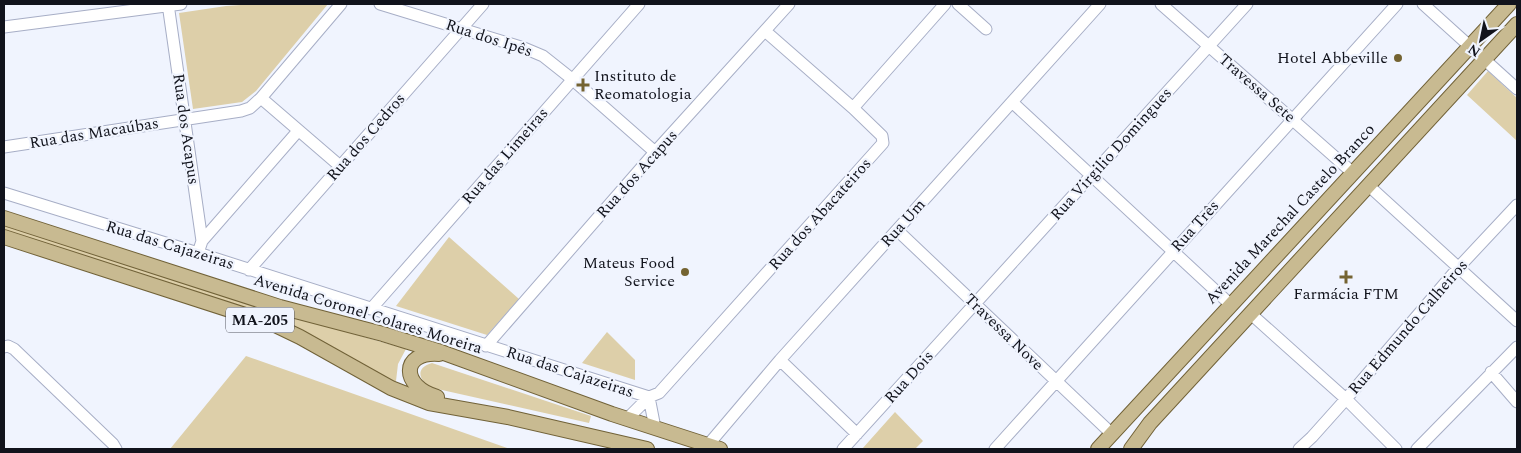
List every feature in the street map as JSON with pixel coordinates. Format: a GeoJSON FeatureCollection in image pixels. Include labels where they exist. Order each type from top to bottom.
{"type":"FeatureCollection","features":[{"type":"Feature","properties":{"kind":"main road","name":"Avenida Marechal Castelo Branco"},"geometry":{"type":"LineString","coordinates":[[1098,449],[1509,4]]}},
{"type":"Feature","properties":{"kind":"main road"},"geometry":{"type":"LineString","coordinates":[[1131,449],[1150,423],[1517,24]]}},
{"type":"Feature","properties":{"kind":"main road","name":"Avenida Coronel Colares Moreira"},"geometry":{"type":"LineString","coordinates":[[4,218],[280,307],[392,337],[452,356],[627,419],[714,447]]}},
{"type":"Feature","properties":{"kind":"main road","name":"MA-205"},"geometry":{"type":"LineString","coordinates":[[4,237],[272,324],[300,337],[391,388],[415,398],[441,406],[508,417]]}},
{"type":"Feature","properties":{"kind":"main road"},"geometry":{"type":"LineString","coordinates":[[452,356],[432,354],[419,357],[410,368],[412,382],[420,390],[432,396],[620,446],[648,449]]}},
{"type":"Feature","properties":{"kind":"street"},"geometry":{"type":"LineString","coordinates":[[4,27],[168,4],[181,4]]}},
{"type":"Feature","properties":{"kind":"street","name":"Rua dos Acapus"},"geometry":{"type":"LineString","coordinates":[[168,4],[202,241],[198,253]]}},
{"type":"Feature","properties":{"kind":"street"},"geometry":{"type":"LineString","coordinates":[[340,166],[261,98],[341,4]]}},
{"type":"Feature","properties":{"kind":"street","name":"Rua dos Ipês"},"geometry":{"type":"LineString","coordinates":[[380,4],[461,28],[543,56],[655,152]]}},
{"type":"Feature","properties":{"kind":"street","name":"Rua dos Cedros"},"geometry":{"type":"LineString","coordinates":[[249,270],[483,4]]}},
{"type":"Feature","properties":{"kind":"street","name":"Rua das Limeiras"},"geometry":{"type":"LineString","coordinates":[[371,309],[639,4]]}},
{"type":"Feature","properties":{"kind":"street","name":"Rua dos Acapus"},"geometry":{"type":"LineString","coordinates":[[486,346],[655,152],[789,4]]}},
{"type":"Feature","properties":{"kind":"street"},"geometry":{"type":"LineString","coordinates":[[765,31],[853,108],[945,4]]}},
{"type":"Feature","properties":{"kind":"street"},"geometry":{"type":"LineString","coordinates":[[958,4],[986,29]]}},
{"type":"Feature","properties":{"kind":"street","name":"Rua Um"},"geometry":{"type":"LineString","coordinates":[[714,447],[780,360],[1100,4]]}},
{"type":"Feature","properties":{"kind":"street","name":"Travessa Sete"},"geometry":{"type":"LineString","coordinates":[[1161,4],[1352,173]]}},
{"type":"Feature","properties":{"kind":"street","name":"Rua Virgilio Domingues"},"geometry":{"type":"LineString","coordinates":[[975,304],[1248,4]]}},
{"type":"Feature","properties":{"kind":"street","name":"Rua Três"},"geometry":{"type":"LineString","coordinates":[[995,449],[1396,4]]}},
{"type":"Feature","properties":{"kind":"street"},"geometry":{"type":"LineString","coordinates":[[1423,4],[1517,89]]}},
{"type":"Feature","properties":{"kind":"street","name":"Rua das Macaúbas"},"geometry":{"type":"LineString","coordinates":[[4,147],[241,111],[250,108],[261,98]]}},
{"type":"Feature","properties":{"kind":"street"},"geometry":{"type":"LineString","coordinates":[[1012,102],[1230,305]]}},
{"type":"Feature","properties":{"kind":"street","name":"Rua dos Abacateiros"},"geometry":{"type":"LineString","coordinates":[[627,419],[649,397],[659,393],[881,147],[883,143],[882,136],[853,108]]}},
{"type":"Feature","properties":{"kind":"street"},"geometry":{"type":"LineString","coordinates":[[202,241],[298,131]]}},
{"type":"Feature","properties":{"kind":"street"},"geometry":{"type":"LineString","coordinates":[[1369,186],[1517,321]]}},
{"type":"Feature","properties":{"kind":"street","name":"Rua das Cajazeiras"},"geometry":{"type":"LineString","coordinates":[[4,193],[649,397],[655,428]]}},
{"type":"Feature","properties":{"kind":"street","name":"Rua Edmundo Calheiros"},"geometry":{"type":"LineString","coordinates":[[1299,449],[1346,399],[1458,268],[1517,205]]}},
{"type":"Feature","properties":{"kind":"street","name":"Travessa Nove"},"geometry":{"type":"LineString","coordinates":[[896,230],[1112,434]]}},
{"type":"Feature","properties":{"kind":"street","name":"Rua Dois"},"geometry":{"type":"LineString","coordinates":[[843,449],[975,304]]}},
{"type":"Feature","properties":{"kind":"street"},"geometry":{"type":"LineString","coordinates":[[1251,314],[1346,399],[1396,449]]}},
{"type":"Feature","properties":{"kind":"street"},"geometry":{"type":"LineString","coordinates":[[4,347],[8,346],[14,349],[114,444],[116,449]]}},
{"type":"Feature","properties":{"kind":"street"},"geometry":{"type":"LineString","coordinates":[[1417,449],[1517,346]]}},
{"type":"Feature","properties":{"kind":"street"},"geometry":{"type":"LineString","coordinates":[[780,360],[857,434]]}},
{"type":"Feature","properties":{"kind":"street"},"geometry":{"type":"LineString","coordinates":[[1491,372],[1517,402]]}},
{"type":"Feature","properties":{"kind":"shaded area"},"geometry":{"type":"Polygon","coordinates":[[[255,4],[328,4],[256,91],[242,102],[193,109],[179,13],[255,4]]]}},
{"type":"Feature","properties":{"kind":"shaded area"},"geometry":{"type":"Polygon","coordinates":[[[1488,71],[1517,98],[1517,141],[1467,95],[1488,71]]]}},
{"type":"Feature","properties":{"kind":"shaded area"},"geometry":{"type":"Polygon","coordinates":[[[4,223],[291,316],[406,349],[398,364],[396,381],[394,382],[279,319],[4,231],[4,223]]]}},
{"type":"Feature","properties":{"kind":"shaded area"},"geometry":{"type":"Polygon","coordinates":[[[449,237],[519,299],[487,335],[396,306],[449,237]]]}},
{"type":"Feature","properties":{"kind":"shaded area"},"geometry":{"type":"Polygon","coordinates":[[[607,332],[635,360],[635,380],[582,363],[607,332]]]}},
{"type":"Feature","properties":{"kind":"shaded area"},"geometry":{"type":"Polygon","coordinates":[[[246,356],[510,449],[170,449],[246,356]]]}},
{"type":"Feature","properties":{"kind":"shaded area"},"geometry":{"type":"Polygon","coordinates":[[[432,363],[591,416],[589,423],[433,388],[424,382],[420,375],[426,365],[432,363]]]}},
{"type":"Feature","properties":{"kind":"shaded area"},"geometry":{"type":"Polygon","coordinates":[[[895,412],[923,441],[915,449],[862,449],[895,412]]]}},
{"type":"Feature","properties":{"kind":"place","name":"Hotel Abbeville"},"geometry":{"type":"Point","coordinates":[1398,58]}},
{"type":"Feature","properties":{"kind":"place","name":"Instituto de Reomatologia"},"geometry":{"type":"Point","coordinates":[583,85]}},
{"type":"Feature","properties":{"kind":"place","name":"Mateus Food Service"},"geometry":{"type":"Point","coordinates":[685,272]}},
{"type":"Feature","properties":{"kind":"place","name":"Farmácia FTM"},"geometry":{"type":"Point","coordinates":[1346,277]}}]}
